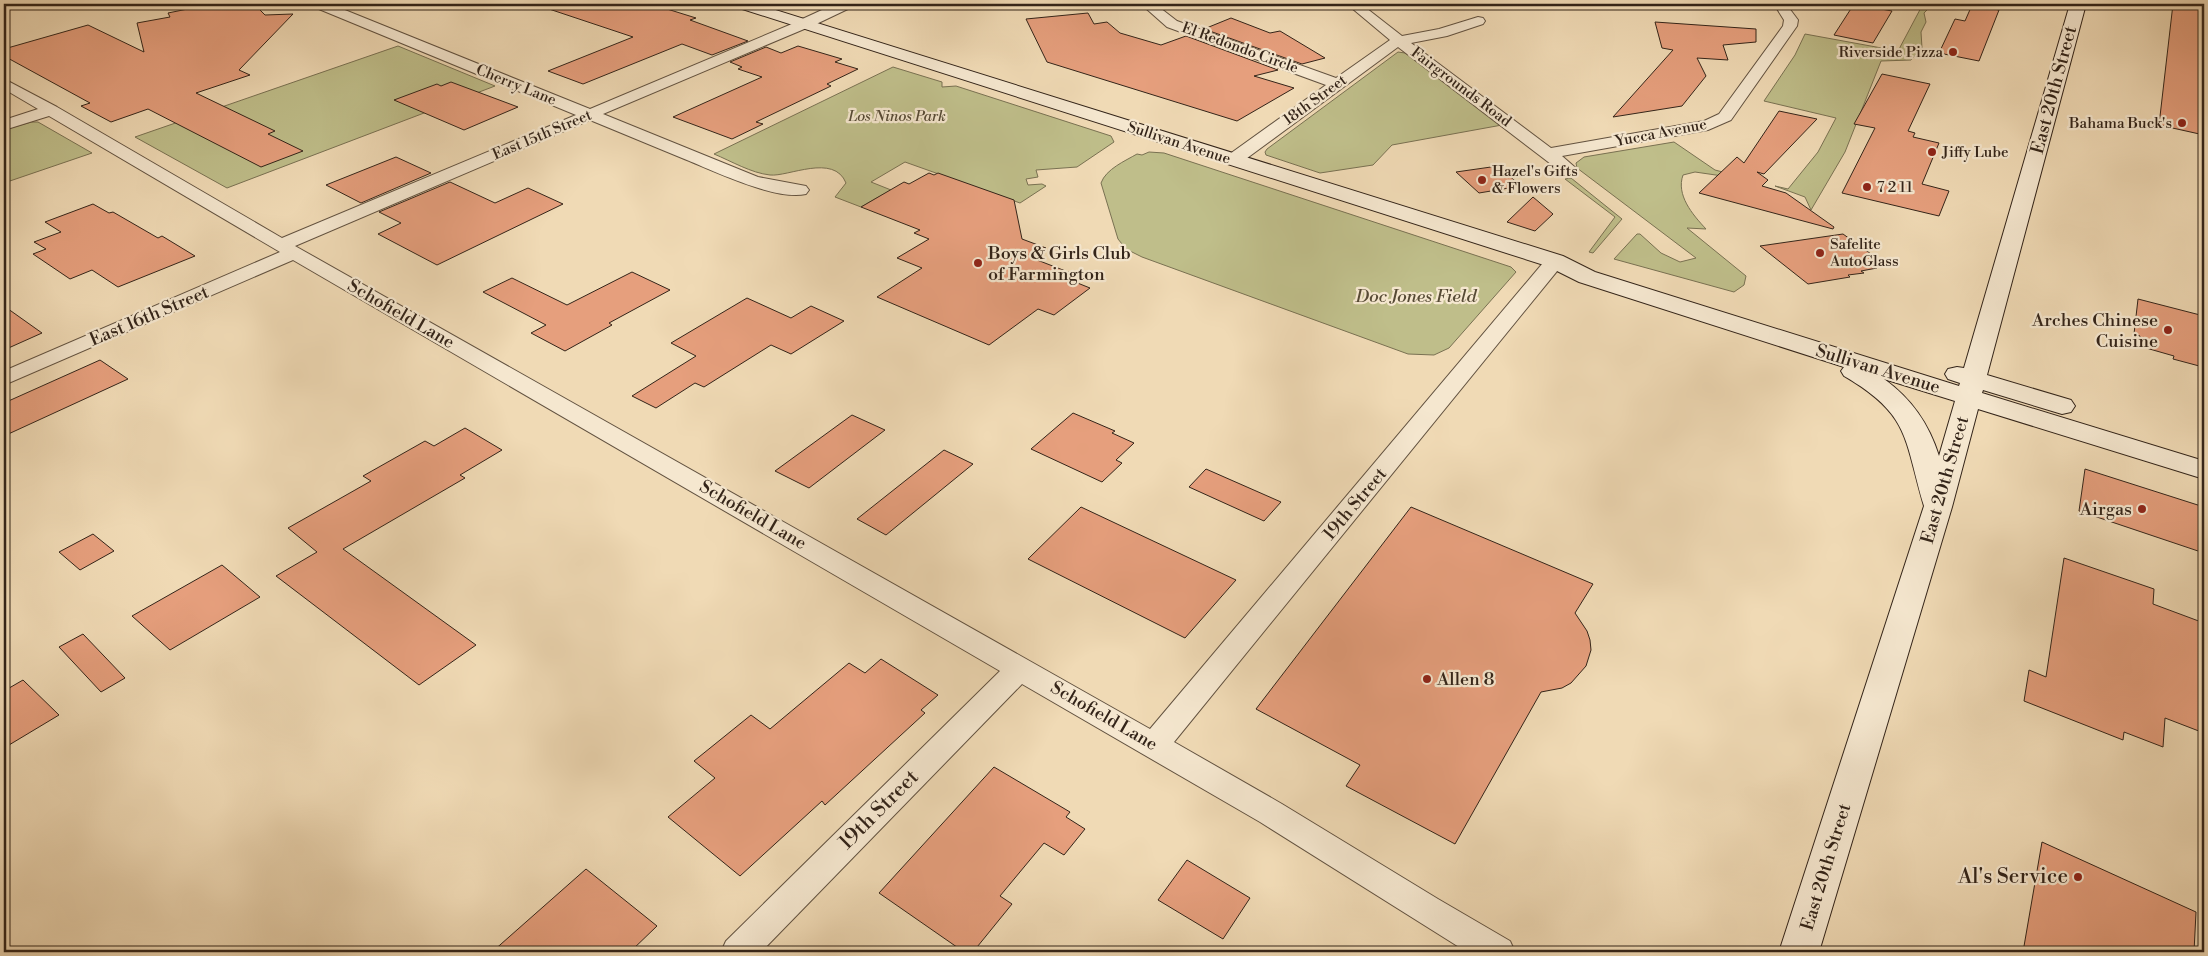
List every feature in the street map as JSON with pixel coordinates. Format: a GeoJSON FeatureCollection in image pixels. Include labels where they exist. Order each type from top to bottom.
{"type":"FeatureCollection","features":[{"type":"Feature","properties":{"kind":"main road","name":"Sullivan Avenue"},"geometry":{"type":"LineString","coordinates":[[740,4],[1555,261],[1587,277],[1802,346],[1971,388],[2204,450]]}},
{"type":"Feature","properties":{"kind":"main road"},"geometry":{"type":"LineString","coordinates":[[804,24],[847,4]]}},
{"type":"Feature","properties":{"kind":"main road","name":"East 20th Street"},"geometry":{"type":"LineString","coordinates":[[1799,952],[1938,507],[2078,4]]}},
{"type":"Feature","properties":{"kind":"main road","name":"Sullivan Avenue"},"geometry":{"type":"LineString","coordinates":[[1555,261],[1594,266],[1971,388],[2204,470]]}},
{"type":"Feature","properties":{"kind":"main road"},"geometry":{"type":"LineString","coordinates":[[1802,346],[1876,384],[1904,411],[1913,424],[1919,440],[1938,507]]}},
{"type":"Feature","properties":{"kind":"street","name":"Cherry Lane"},"geometry":{"type":"LineString","coordinates":[[318,4],[753,181],[800,190]]}},
{"type":"Feature","properties":{"kind":"street","name":"El Redondo Circle"},"geometry":{"type":"LineString","coordinates":[[1147,4],[1172,24],[1337,84]]}},
{"type":"Feature","properties":{"kind":"street","name":"Fairgrounds Road"},"geometry":{"type":"LineString","coordinates":[[1353,4],[1399,41],[1549,152],[1570,170]]}},
{"type":"Feature","properties":{"kind":"street","name":"Yucca Avenue"},"geometry":{"type":"LineString","coordinates":[[1549,152],[1680,130],[1718,121],[1725,117],[1790,26],[1791,20],[1780,4]]}},
{"type":"Feature","properties":{"kind":"street"},"geometry":{"type":"LineString","coordinates":[[1399,41],[1442,33],[1478,21]]}},
{"type":"Feature","properties":{"kind":"street","name":"East 15th Street"},"geometry":{"type":"LineString","coordinates":[[287,249],[590,114],[804,24]]}},
{"type":"Feature","properties":{"kind":"street","name":"18th Street"},"geometry":{"type":"LineString","coordinates":[[1233,160],[1386,48],[1399,41]]}},
{"type":"Feature","properties":{"kind":"street","name":"Schofield Lane"},"geometry":{"type":"LineString","coordinates":[[4,83],[287,249],[1271,813],[1426,910],[1498,952]]}},
{"type":"Feature","properties":{"kind":"street"},"geometry":{"type":"LineString","coordinates":[[4,126],[51,110]]}},
{"type":"Feature","properties":{"kind":"street","name":"East 16th Street"},"geometry":{"type":"LineString","coordinates":[[4,379],[287,249]]}},
{"type":"Feature","properties":{"kind":"street","name":"19th Street"},"geometry":{"type":"LineString","coordinates":[[1154,745],[1555,261]]}},
{"type":"Feature","properties":{"kind":"street","name":"19th Street"},"geometry":{"type":"LineString","coordinates":[[738,952],[1021,668]]}},
{"type":"Feature","properties":{"kind":"green space"},"geometry":{"type":"Polygon","coordinates":[[[1923,4],[1933,4],[1924,13],[1926,22],[1921,32],[1922,48],[1911,60],[1881,61],[1845,152],[1811,210],[1805,197],[1775,186],[1788,189],[1818,152],[1836,118],[1764,101],[1795,55],[1805,34],[1898,51],[1923,4]]]}},
{"type":"Feature","properties":{"kind":"green space"},"geometry":{"type":"Polygon","coordinates":[[[398,46],[495,86],[227,188],[135,137],[398,46]]]}},
{"type":"Feature","properties":{"kind":"green space"},"geometry":{"type":"Polygon","coordinates":[[[1398,52],[1405,53],[1415,59],[1502,125],[1392,145],[1373,165],[1320,173],[1266,155],[1267,149],[1398,52]]]}},
{"type":"Feature","properties":{"kind":"green space","name":"Los Ninos Park"},"geometry":{"type":"Polygon","coordinates":[[[893,67],[942,82],[942,87],[956,86],[1111,136],[1114,142],[1077,167],[1036,170],[1038,177],[1026,179],[1028,185],[1042,184],[1046,186],[1020,203],[905,162],[871,182],[891,190],[861,207],[835,197],[846,183],[840,174],[832,169],[810,168],[770,175],[748,169],[714,154],[893,67]]]}},
{"type":"Feature","properties":{"kind":"green space"},"geometry":{"type":"Polygon","coordinates":[[[31,122],[38,122],[92,153],[4,183],[4,130],[31,122]]]}},
{"type":"Feature","properties":{"kind":"green space"},"geometry":{"type":"Polygon","coordinates":[[[1674,142],[1715,170],[1757,181],[1695,172],[1683,175],[1681,182],[1687,204],[1706,229],[1687,228],[1746,276],[1744,285],[1734,292],[1614,259],[1637,234],[1640,234],[1661,253],[1680,262],[1696,258],[1577,168],[1576,163],[1584,157],[1674,142]]]}},
{"type":"Feature","properties":{"kind":"green space","name":"Doc Jones Field"},"geometry":{"type":"Polygon","coordinates":[[[1149,152],[1164,153],[1511,267],[1516,272],[1449,348],[1434,355],[1408,354],[1142,257],[1126,249],[1118,239],[1101,183],[1103,178],[1116,166],[1137,154],[1142,155],[1149,152]]]}},
{"type":"Feature","properties":{"kind":"green space"},"geometry":{"type":"Polygon","coordinates":[[[1571,178],[1622,219],[1593,253],[1589,252],[1615,217],[1565,179],[1571,178]]]}},
{"type":"Feature","properties":{"kind":"building"},"geometry":{"type":"Polygon","coordinates":[[[212,4],[254,4],[265,15],[293,14],[239,70],[250,75],[196,93],[275,131],[268,134],[303,151],[261,167],[148,109],[111,122],[81,106],[90,103],[4,56],[4,49],[88,25],[144,52],[137,23],[170,17],[168,13],[212,4]]]}},
{"type":"Feature","properties":{"kind":"building"},"geometry":{"type":"Polygon","coordinates":[[[546,4],[651,4],[696,18],[690,20],[748,41],[712,55],[682,44],[583,84],[548,71],[633,37],[546,8],[546,4]]]}},
{"type":"Feature","properties":{"kind":"building"},"geometry":{"type":"Polygon","coordinates":[[[1854,4],[1892,11],[1873,43],[1834,35],[1854,4]]]}},
{"type":"Feature","properties":{"kind":"building"},"geometry":{"type":"Polygon","coordinates":[[[2173,4],[2204,4],[2204,135],[2159,125],[2173,4]]]}},
{"type":"Feature","properties":{"kind":"building"},"geometry":{"type":"Polygon","coordinates":[[[1972,5],[1999,10],[1979,61],[1939,53],[1955,19],[1965,21],[1972,5]]]}},
{"type":"Feature","properties":{"kind":"building"},"geometry":{"type":"Polygon","coordinates":[[[1088,13],[1094,24],[1107,22],[1120,33],[1161,45],[1186,36],[1278,70],[1254,76],[1294,88],[1237,121],[1047,62],[1026,19],[1088,13]]]}},
{"type":"Feature","properties":{"kind":"building"},"geometry":{"type":"Polygon","coordinates":[[[1231,18],[1270,33],[1280,31],[1325,58],[1302,64],[1204,29],[1231,18]]]}},
{"type":"Feature","properties":{"kind":"building"},"geometry":{"type":"Polygon","coordinates":[[[1655,22],[1756,29],[1756,42],[1723,45],[1728,60],[1697,58],[1706,76],[1682,106],[1613,117],[1673,50],[1662,48],[1655,22]]]}},
{"type":"Feature","properties":{"kind":"building"},"geometry":{"type":"Polygon","coordinates":[[[798,46],[842,59],[835,62],[858,69],[827,84],[831,86],[756,122],[763,124],[732,139],[673,117],[762,77],[738,69],[742,67],[730,62],[766,47],[781,53],[798,46]]]}},
{"type":"Feature","properties":{"kind":"building"},"geometry":{"type":"Polygon","coordinates":[[[1882,74],[1930,84],[1908,131],[1915,133],[1913,137],[1939,143],[1922,184],[1949,191],[1939,216],[1842,193],[1875,128],[1854,124],[1882,74]]]}},
{"type":"Feature","properties":{"kind":"building"},"geometry":{"type":"Polygon","coordinates":[[[451,82],[518,107],[464,130],[394,100],[437,84],[441,86],[451,82]]]}},
{"type":"Feature","properties":{"kind":"building"},"geometry":{"type":"Polygon","coordinates":[[[1779,111],[1817,119],[1764,174],[1757,172],[1768,180],[1762,186],[1786,193],[1834,227],[1833,229],[1699,193],[1737,157],[1744,163],[1779,111]]]}},
{"type":"Feature","properties":{"kind":"building"},"geometry":{"type":"Polygon","coordinates":[[[396,157],[431,173],[361,203],[326,185],[396,157]]]}},
{"type":"Feature","properties":{"kind":"building","name":"Hazel's Gifts & Flowers"},"geometry":{"type":"Polygon","coordinates":[[[1498,166],[1521,186],[1479,193],[1456,172],[1498,166]]]}},
{"type":"Feature","properties":{"kind":"building","name":"Boys & Girls Club of Farmington"},"geometry":{"type":"Polygon","coordinates":[[[929,173],[934,175],[938,173],[1014,200],[1022,239],[1046,248],[1032,258],[1081,277],[1075,282],[1090,288],[1054,315],[1038,309],[989,345],[877,297],[922,268],[897,258],[929,239],[914,233],[920,230],[861,207],[904,182],[909,184],[929,173]]]}},
{"type":"Feature","properties":{"kind":"building"},"geometry":{"type":"Polygon","coordinates":[[[450,182],[495,203],[528,188],[563,204],[437,265],[378,234],[401,223],[379,212],[450,182]]]}},
{"type":"Feature","properties":{"kind":"building"},"geometry":{"type":"Polygon","coordinates":[[[1533,197],[1553,214],[1535,231],[1507,222],[1533,197]]]}},
{"type":"Feature","properties":{"kind":"building"},"geometry":{"type":"Polygon","coordinates":[[[93,204],[109,213],[113,212],[158,238],[162,236],[195,256],[118,287],[92,270],[70,279],[33,254],[46,249],[34,242],[61,232],[45,222],[93,204]]]}},
{"type":"Feature","properties":{"kind":"building","name":"Safelite AutoGlass"},"geometry":{"type":"Polygon","coordinates":[[[1843,234],[1885,264],[1874,266],[1877,268],[1861,271],[1864,273],[1848,275],[1850,277],[1808,284],[1760,246],[1843,234]]]}},
{"type":"Feature","properties":{"kind":"building"},"geometry":{"type":"Polygon","coordinates":[[[632,272],[670,290],[609,323],[612,325],[565,351],[531,333],[546,325],[483,292],[512,278],[567,305],[632,272]]]}},
{"type":"Feature","properties":{"kind":"building"},"geometry":{"type":"Polygon","coordinates":[[[747,298],[791,318],[811,306],[844,321],[791,354],[771,345],[704,387],[695,383],[656,408],[632,396],[696,356],[671,343],[747,298]]]}},
{"type":"Feature","properties":{"kind":"building","name":"Arches Chinese Cuisine"},"geometry":{"type":"Polygon","coordinates":[[[2138,299],[2204,316],[2203,367],[2173,359],[2174,356],[2139,346],[2140,336],[2134,334],[2138,299]]]}},
{"type":"Feature","properties":{"kind":"building"},"geometry":{"type":"Polygon","coordinates":[[[4,306],[42,333],[4,350],[4,306]]]}},
{"type":"Feature","properties":{"kind":"building"},"geometry":{"type":"Polygon","coordinates":[[[100,360],[128,379],[4,436],[4,403],[100,360]]]}},
{"type":"Feature","properties":{"kind":"building"},"geometry":{"type":"Polygon","coordinates":[[[1073,413],[1115,431],[1112,433],[1134,443],[1116,460],[1122,463],[1102,482],[1031,449],[1073,413]]]}},
{"type":"Feature","properties":{"kind":"building"},"geometry":{"type":"Polygon","coordinates":[[[852,415],[885,430],[809,488],[775,471],[852,415]]]}},
{"type":"Feature","properties":{"kind":"building"},"geometry":{"type":"Polygon","coordinates":[[[465,428],[502,450],[460,475],[465,478],[343,549],[476,645],[419,685],[276,576],[317,552],[288,528],[371,481],[363,476],[425,441],[434,446],[465,428]]]}},
{"type":"Feature","properties":{"kind":"building"},"geometry":{"type":"Polygon","coordinates":[[[944,450],[973,464],[886,535],[857,519],[944,450]]]}},
{"type":"Feature","properties":{"kind":"building"},"geometry":{"type":"Polygon","coordinates":[[[1206,469],[1281,502],[1264,521],[1189,487],[1206,469]]]}},
{"type":"Feature","properties":{"kind":"building","name":"Airgas"},"geometry":{"type":"Polygon","coordinates":[[[2085,469],[2204,507],[2204,553],[2079,511],[2085,469]]]}},
{"type":"Feature","properties":{"kind":"building"},"geometry":{"type":"Polygon","coordinates":[[[1081,507],[1236,580],[1185,638],[1028,559],[1081,507]]]}},
{"type":"Feature","properties":{"kind":"building","name":"Allen 8"},"geometry":{"type":"Polygon","coordinates":[[[1411,507],[1593,584],[1575,613],[1587,631],[1590,640],[1591,650],[1586,666],[1571,683],[1562,688],[1541,692],[1455,844],[1346,786],[1360,765],[1256,709],[1411,507]]]}},
{"type":"Feature","properties":{"kind":"building"},"geometry":{"type":"Polygon","coordinates":[[[93,534],[114,551],[80,570],[59,552],[93,534]]]}},
{"type":"Feature","properties":{"kind":"building"},"geometry":{"type":"Polygon","coordinates":[[[2064,558],[2154,589],[2153,604],[2204,623],[2204,733],[2165,718],[2163,747],[2124,732],[2123,740],[2024,701],[2029,670],[2046,677],[2064,558]]]}},
{"type":"Feature","properties":{"kind":"building"},"geometry":{"type":"Polygon","coordinates":[[[222,565],[260,597],[170,650],[132,616],[222,565]]]}},
{"type":"Feature","properties":{"kind":"building"},"geometry":{"type":"Polygon","coordinates":[[[83,634],[125,678],[101,692],[59,647],[83,634]]]}},
{"type":"Feature","properties":{"kind":"building"},"geometry":{"type":"Polygon","coordinates":[[[881,659],[938,695],[921,710],[925,713],[825,805],[822,801],[740,876],[668,817],[715,778],[694,761],[751,715],[770,729],[849,663],[865,673],[881,659]]]}},
{"type":"Feature","properties":{"kind":"building"},"geometry":{"type":"Polygon","coordinates":[[[23,680],[59,715],[4,748],[4,691],[23,680]]]}},
{"type":"Feature","properties":{"kind":"building"},"geometry":{"type":"Polygon","coordinates":[[[994,767],[1070,812],[1066,817],[1085,829],[1064,855],[1044,843],[1000,896],[1012,904],[973,952],[964,952],[879,893],[994,767]]]}},
{"type":"Feature","properties":{"kind":"building","name":"Al's Service"},"geometry":{"type":"Polygon","coordinates":[[[2042,842],[2196,912],[2194,952],[2023,952],[2042,842]]]}},
{"type":"Feature","properties":{"kind":"building"},"geometry":{"type":"Polygon","coordinates":[[[1187,860],[1250,898],[1223,939],[1158,900],[1187,860]]]}},
{"type":"Feature","properties":{"kind":"building"},"geometry":{"type":"Polygon","coordinates":[[[586,869],[657,926],[630,952],[492,952],[586,869]]]}},
{"type":"Feature","properties":{"kind":"place","name":"Riverside Pizza"},"geometry":{"type":"Point","coordinates":[1953,52]}},
{"type":"Feature","properties":{"kind":"place","name":"Bahama Buck's"},"geometry":{"type":"Point","coordinates":[2182,123]}},
{"type":"Feature","properties":{"kind":"place","name":"Jiffy Lube"},"geometry":{"type":"Point","coordinates":[1932,152]}},
{"type":"Feature","properties":{"kind":"place","name":"Hazel's Gifts & Flowers"},"geometry":{"type":"Point","coordinates":[1482,180]}},
{"type":"Feature","properties":{"kind":"place","name":"7 2 11"},"geometry":{"type":"Point","coordinates":[1867,187]}},
{"type":"Feature","properties":{"kind":"place","name":"Safelite AutoGlass"},"geometry":{"type":"Point","coordinates":[1820,253]}},
{"type":"Feature","properties":{"kind":"place","name":"Boys & Girls Club of Farmington"},"geometry":{"type":"Point","coordinates":[978,263]}},
{"type":"Feature","properties":{"kind":"place","name":"Arches Chinese Cuisine"},"geometry":{"type":"Point","coordinates":[2168,330]}},
{"type":"Feature","properties":{"kind":"place","name":"Airgas"},"geometry":{"type":"Point","coordinates":[2142,509]}},
{"type":"Feature","properties":{"kind":"place","name":"Allen 8"},"geometry":{"type":"Point","coordinates":[1427,679]}},
{"type":"Feature","properties":{"kind":"place","name":"Al's Service"},"geometry":{"type":"Point","coordinates":[2078,877]}}]}
